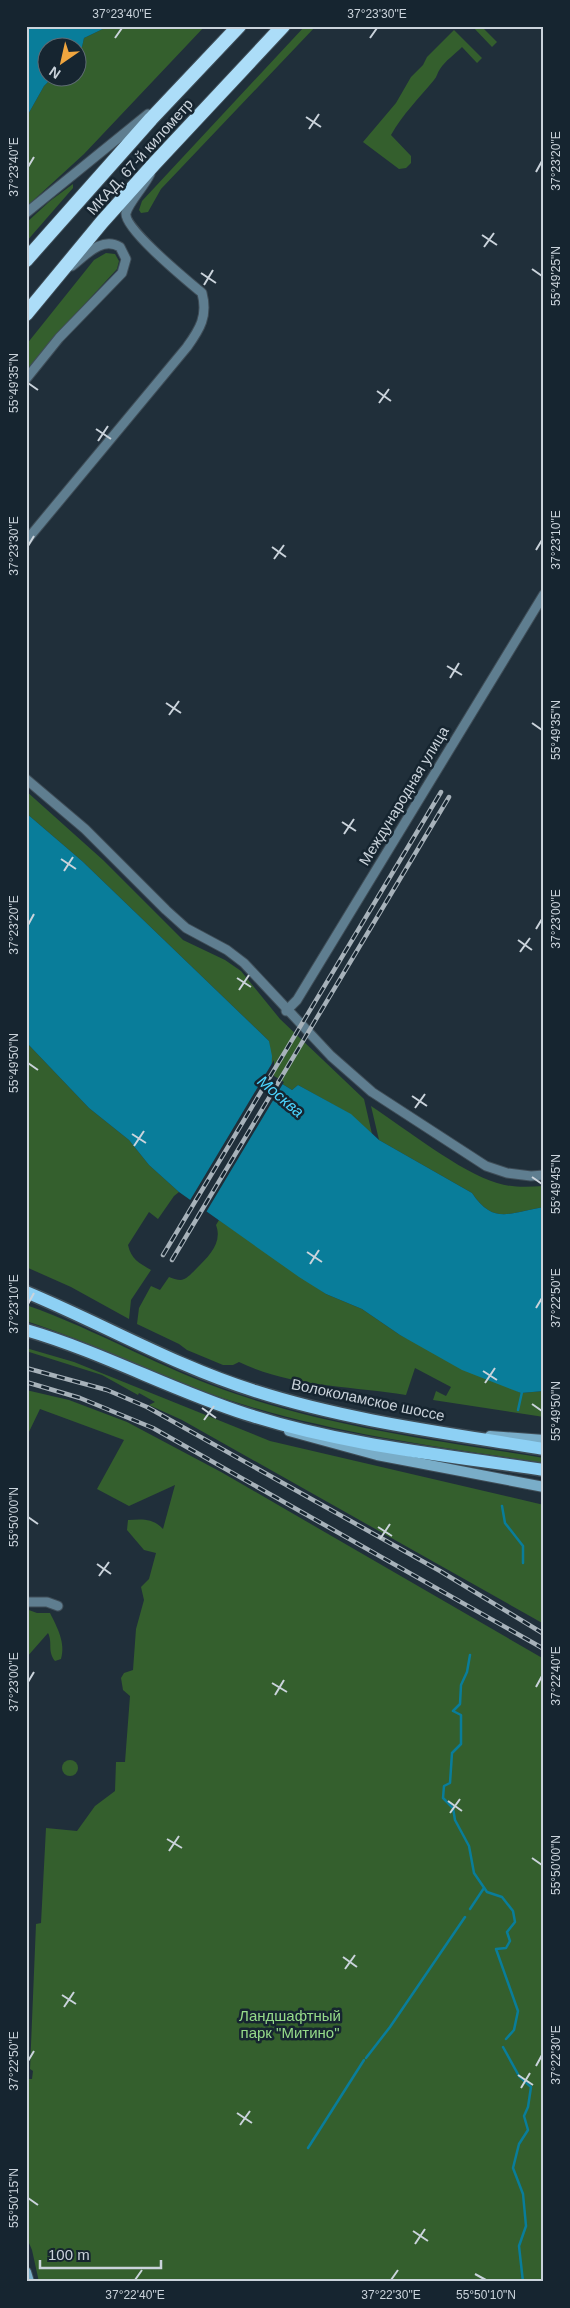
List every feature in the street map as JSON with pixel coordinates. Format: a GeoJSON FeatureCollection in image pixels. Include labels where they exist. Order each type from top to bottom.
{"type":"FeatureCollection","features":[{"type":"Feature","properties":{"kind":"highway","name":"МКАД, 67-й километр"},"geometry":{"type":"LineString","coordinates":[[26,260],[144,126],[240,26]]}},
{"type":"Feature","properties":{"kind":"highway","name":"МКАД, 67-й километр"},"geometry":{"type":"LineString","coordinates":[[26,314],[154,164],[284,26]]}},
{"type":"Feature","properties":{"kind":"main road","name":"Волоколамское шоссе"},"geometry":{"type":"LineString","coordinates":[[26,1292],[178,1363],[255,1391],[351,1416],[544,1449]]}},
{"type":"Feature","properties":{"kind":"main road"},"geometry":{"type":"LineString","coordinates":[[26,1330],[79,1347],[176,1388],[306,1437],[368,1453],[544,1487]]}},
{"type":"Feature","properties":{"kind":"main road"},"geometry":{"type":"LineString","coordinates":[[246,1414],[344,1438],[544,1470]]}},
{"type":"Feature","properties":{"kind":"main road"},"geometry":{"type":"LineString","coordinates":[[469,1437],[493,1436],[544,1440]]}},
{"type":"Feature","properties":{"kind":"main road"},"geometry":{"type":"LineString","coordinates":[[26,2272],[29,2282]]}},
{"type":"Feature","properties":{"kind":"street"},"geometry":{"type":"LineString","coordinates":[[26,213],[139,122],[200,67]]}},
{"type":"Feature","properties":{"kind":"street"},"geometry":{"type":"LineString","coordinates":[[26,541],[200,329],[205,305],[202,293],[127,222],[126,212],[145,185],[154,164]]}},
{"type":"Feature","properties":{"kind":"street"},"geometry":{"type":"LineString","coordinates":[[26,379],[59,338],[122,273],[126,258],[120,247],[114,243],[103,243],[58,277]]}},
{"type":"Feature","properties":{"kind":"street","name":"Международная улица"},"geometry":{"type":"LineString","coordinates":[[286,1011],[303,992],[544,594]]}},
{"type":"Feature","properties":{"kind":"street"},"geometry":{"type":"LineString","coordinates":[[26,779],[86,829],[186,928],[227,950],[244,963],[286,1011],[354,1078],[378,1097],[486,1166],[507,1173],[531,1176],[544,1175]]}},
{"type":"Feature","properties":{"kind":"street"},"geometry":{"type":"LineString","coordinates":[[26,1602],[47,1602],[58,1606]]}},
{"type":"Feature","properties":{"kind":"green space"},"geometry":{"type":"Polygon","coordinates":[[[109,26],[205,26],[84,154],[26,207],[26,118],[43,88],[88,88],[88,38],[84,38],[109,26]]]}},
{"type":"Feature","properties":{"kind":"green space"},"geometry":{"type":"Polygon","coordinates":[[[305,26],[316,26],[161,189],[148,212],[141,213],[139,210],[142,201],[305,26]]]}},
{"type":"Feature","properties":{"kind":"green space"},"geometry":{"type":"Polygon","coordinates":[[[472,26],[481,26],[497,42],[492,47],[472,26]]]}},
{"type":"Feature","properties":{"kind":"green space"},"geometry":{"type":"Polygon","coordinates":[[[454,30],[482,58],[477,63],[462,47],[447,60],[435,79],[411,106],[391,135],[411,156],[411,163],[406,168],[399,169],[363,142],[396,103],[411,77],[423,65],[427,57],[454,30]]]}},
{"type":"Feature","properties":{"kind":"green space"},"geometry":{"type":"Polygon","coordinates":[[[73,184],[73,188],[26,242],[26,223],[50,201],[73,184]]]}},
{"type":"Feature","properties":{"kind":"green space"},"geometry":{"type":"Polygon","coordinates":[[[106,253],[115,254],[119,261],[117,269],[26,371],[26,345],[94,260],[106,253]]]}},
{"type":"Feature","properties":{"kind":"green space"},"geometry":{"type":"Polygon","coordinates":[[[26,791],[103,860],[183,940],[225,960],[241,971],[280,1019],[364,1099],[372,1134],[350,1114],[298,1085],[292,1090],[271,1077],[269,1041],[82,861],[26,813],[26,791]]]}},
{"type":"Feature","properties":{"kind":"green space"},"geometry":{"type":"Polygon","coordinates":[[[26,1042],[89,1108],[129,1140],[149,1165],[179,1192],[158,1219],[149,1212],[128,1245],[133,1257],[151,1270],[131,1300],[129,1319],[71,1287],[26,1267],[26,1042]]]}},
{"type":"Feature","properties":{"kind":"green space"},"geometry":{"type":"Polygon","coordinates":[[[371,1106],[450,1160],[482,1177],[509,1186],[544,1186],[544,1207],[504,1214],[488,1210],[472,1193],[379,1140],[371,1106]]]}},
{"type":"Feature","properties":{"kind":"green space"},"geometry":{"type":"Polygon","coordinates":[[[219,1220],[326,1294],[362,1309],[400,1335],[521,1393],[544,1391],[544,1417],[433,1400],[436,1391],[446,1396],[451,1387],[415,1368],[406,1395],[299,1381],[259,1370],[239,1362],[233,1365],[223,1365],[187,1350],[179,1344],[137,1324],[139,1308],[151,1286],[160,1290],[169,1277],[179,1280],[185,1278],[210,1254],[218,1238],[216,1225],[219,1220]]]}},
{"type":"Feature","properties":{"kind":"green space"},"geometry":{"type":"Polygon","coordinates":[[[26,1305],[79,1326],[156,1362],[209,1384],[274,1406],[350,1425],[544,1458],[544,1463],[349,1431],[311,1423],[235,1402],[26,1321],[26,1305]]]}},
{"type":"Feature","properties":{"kind":"green space"},"geometry":{"type":"Polygon","coordinates":[[[26,1348],[74,1362],[270,1441],[544,1505],[544,1624],[182,1420],[149,1405],[155,1402],[139,1393],[138,1395],[102,1375],[26,1351],[26,1348]]]}},
{"type":"Feature","properties":{"kind":"green space","name":"Ландшафтный парк \"Митино\""},"geometry":{"type":"Polygon","coordinates":[[[26,1390],[69,1400],[127,1422],[221,1472],[544,1659],[544,2282],[39,2282],[32,2250],[26,2236],[26,2104],[29,2079],[32,2079],[33,2071],[30,2069],[36,1924],[41,1923],[46,1828],[77,1831],[95,1806],[115,1791],[116,1762],[125,1762],[130,1696],[123,1690],[121,1678],[124,1673],[133,1670],[136,1629],[144,1600],[141,1587],[149,1579],[156,1553],[144,1550],[127,1530],[128,1520],[151,1521],[163,1529],[175,1485],[129,1506],[97,1489],[124,1440],[40,1409],[26,1438],[26,1390]]]}},
{"type":"Feature","properties":{"kind":"green space"},"geometry":{"type":"Polygon","coordinates":[[[26,1609],[37,1613],[50,1613],[62,1641],[61,1659],[55,1661],[53,1657],[48,1633],[26,1658],[26,1609]]]}},
{"type":"Feature","properties":{"kind":"green space"},"geometry":{"type":"Polygon","coordinates":[[[70,1760],[78,1768],[70,1776],[62,1768],[70,1760]]]}},
{"type":"Feature","properties":{"kind":"water"},"geometry":{"type":"Polygon","coordinates":[[[26,26],[109,26],[84,38],[38,38],[38,88],[43,88],[26,118],[26,26]]]}},
{"type":"Feature","properties":{"kind":"water","name":"Москва"},"geometry":{"type":"Polygon","coordinates":[[[26,813],[82,861],[269,1041],[272,1056],[271,1077],[292,1090],[298,1085],[351,1114],[379,1140],[472,1193],[488,1210],[504,1214],[544,1207],[544,1391],[521,1393],[462,1370],[400,1335],[362,1309],[326,1294],[299,1277],[179,1192],[149,1165],[129,1140],[89,1108],[26,1042],[26,813]]]}},
{"type":"Feature","properties":{"kind":"pier"},"geometry":{"type":"Polygon","coordinates":[[[274,1060],[274,1076],[284,1082],[205,1214],[189,1202],[274,1060]]]}},
{"type":"Feature","properties":{"kind":"waterway"},"geometry":{"type":"LineString","coordinates":[[518,1410],[522,1392]]}},
{"type":"Feature","properties":{"kind":"waterway"},"geometry":{"type":"LineString","coordinates":[[502,1506],[505,1523],[523,1546],[523,1563]]}},
{"type":"Feature","properties":{"kind":"waterway"},"geometry":{"type":"LineString","coordinates":[[470,1655],[467,1672],[461,1685],[460,1704],[453,1711],[461,1715],[461,1744],[452,1753],[450,1783],[444,1786],[443,1798],[453,1808],[455,1820],[469,1846],[474,1873],[487,1892],[502,1897],[513,1911],[515,1922],[507,1932],[510,1941],[506,1948],[496,1949],[518,2011],[514,2030],[506,2039]]}},
{"type":"Feature","properties":{"kind":"waterway"},"geometry":{"type":"LineString","coordinates":[[470,1909],[484,1888]]}},
{"type":"Feature","properties":{"kind":"waterway"},"geometry":{"type":"LineString","coordinates":[[366,2058],[390,2027],[465,1917]]}},
{"type":"Feature","properties":{"kind":"waterway"},"geometry":{"type":"LineString","coordinates":[[503,2047],[519,2076],[531,2087],[528,2107],[524,2116],[528,2130],[519,2144],[513,2168],[523,2194],[526,2226],[519,2246],[523,2282]]}},
{"type":"Feature","properties":{"kind":"waterway"},"geometry":{"type":"LineString","coordinates":[[308,2148],[364,2060]]}},
{"type":"Feature","properties":{"kind":"railway"},"geometry":{"type":"LineString","coordinates":[[163,1255],[441,792]]}},
{"type":"Feature","properties":{"kind":"railway"},"geometry":{"type":"LineString","coordinates":[[172,1260],[449,797]]}},
{"type":"Feature","properties":{"kind":"railway"},"geometry":{"type":"LineString","coordinates":[[26,1368],[107,1390],[147,1407],[440,1571],[544,1634]]}},
{"type":"Feature","properties":{"kind":"railway"},"geometry":{"type":"LineString","coordinates":[[26,1382],[80,1398],[153,1428],[544,1649]]}}]}
